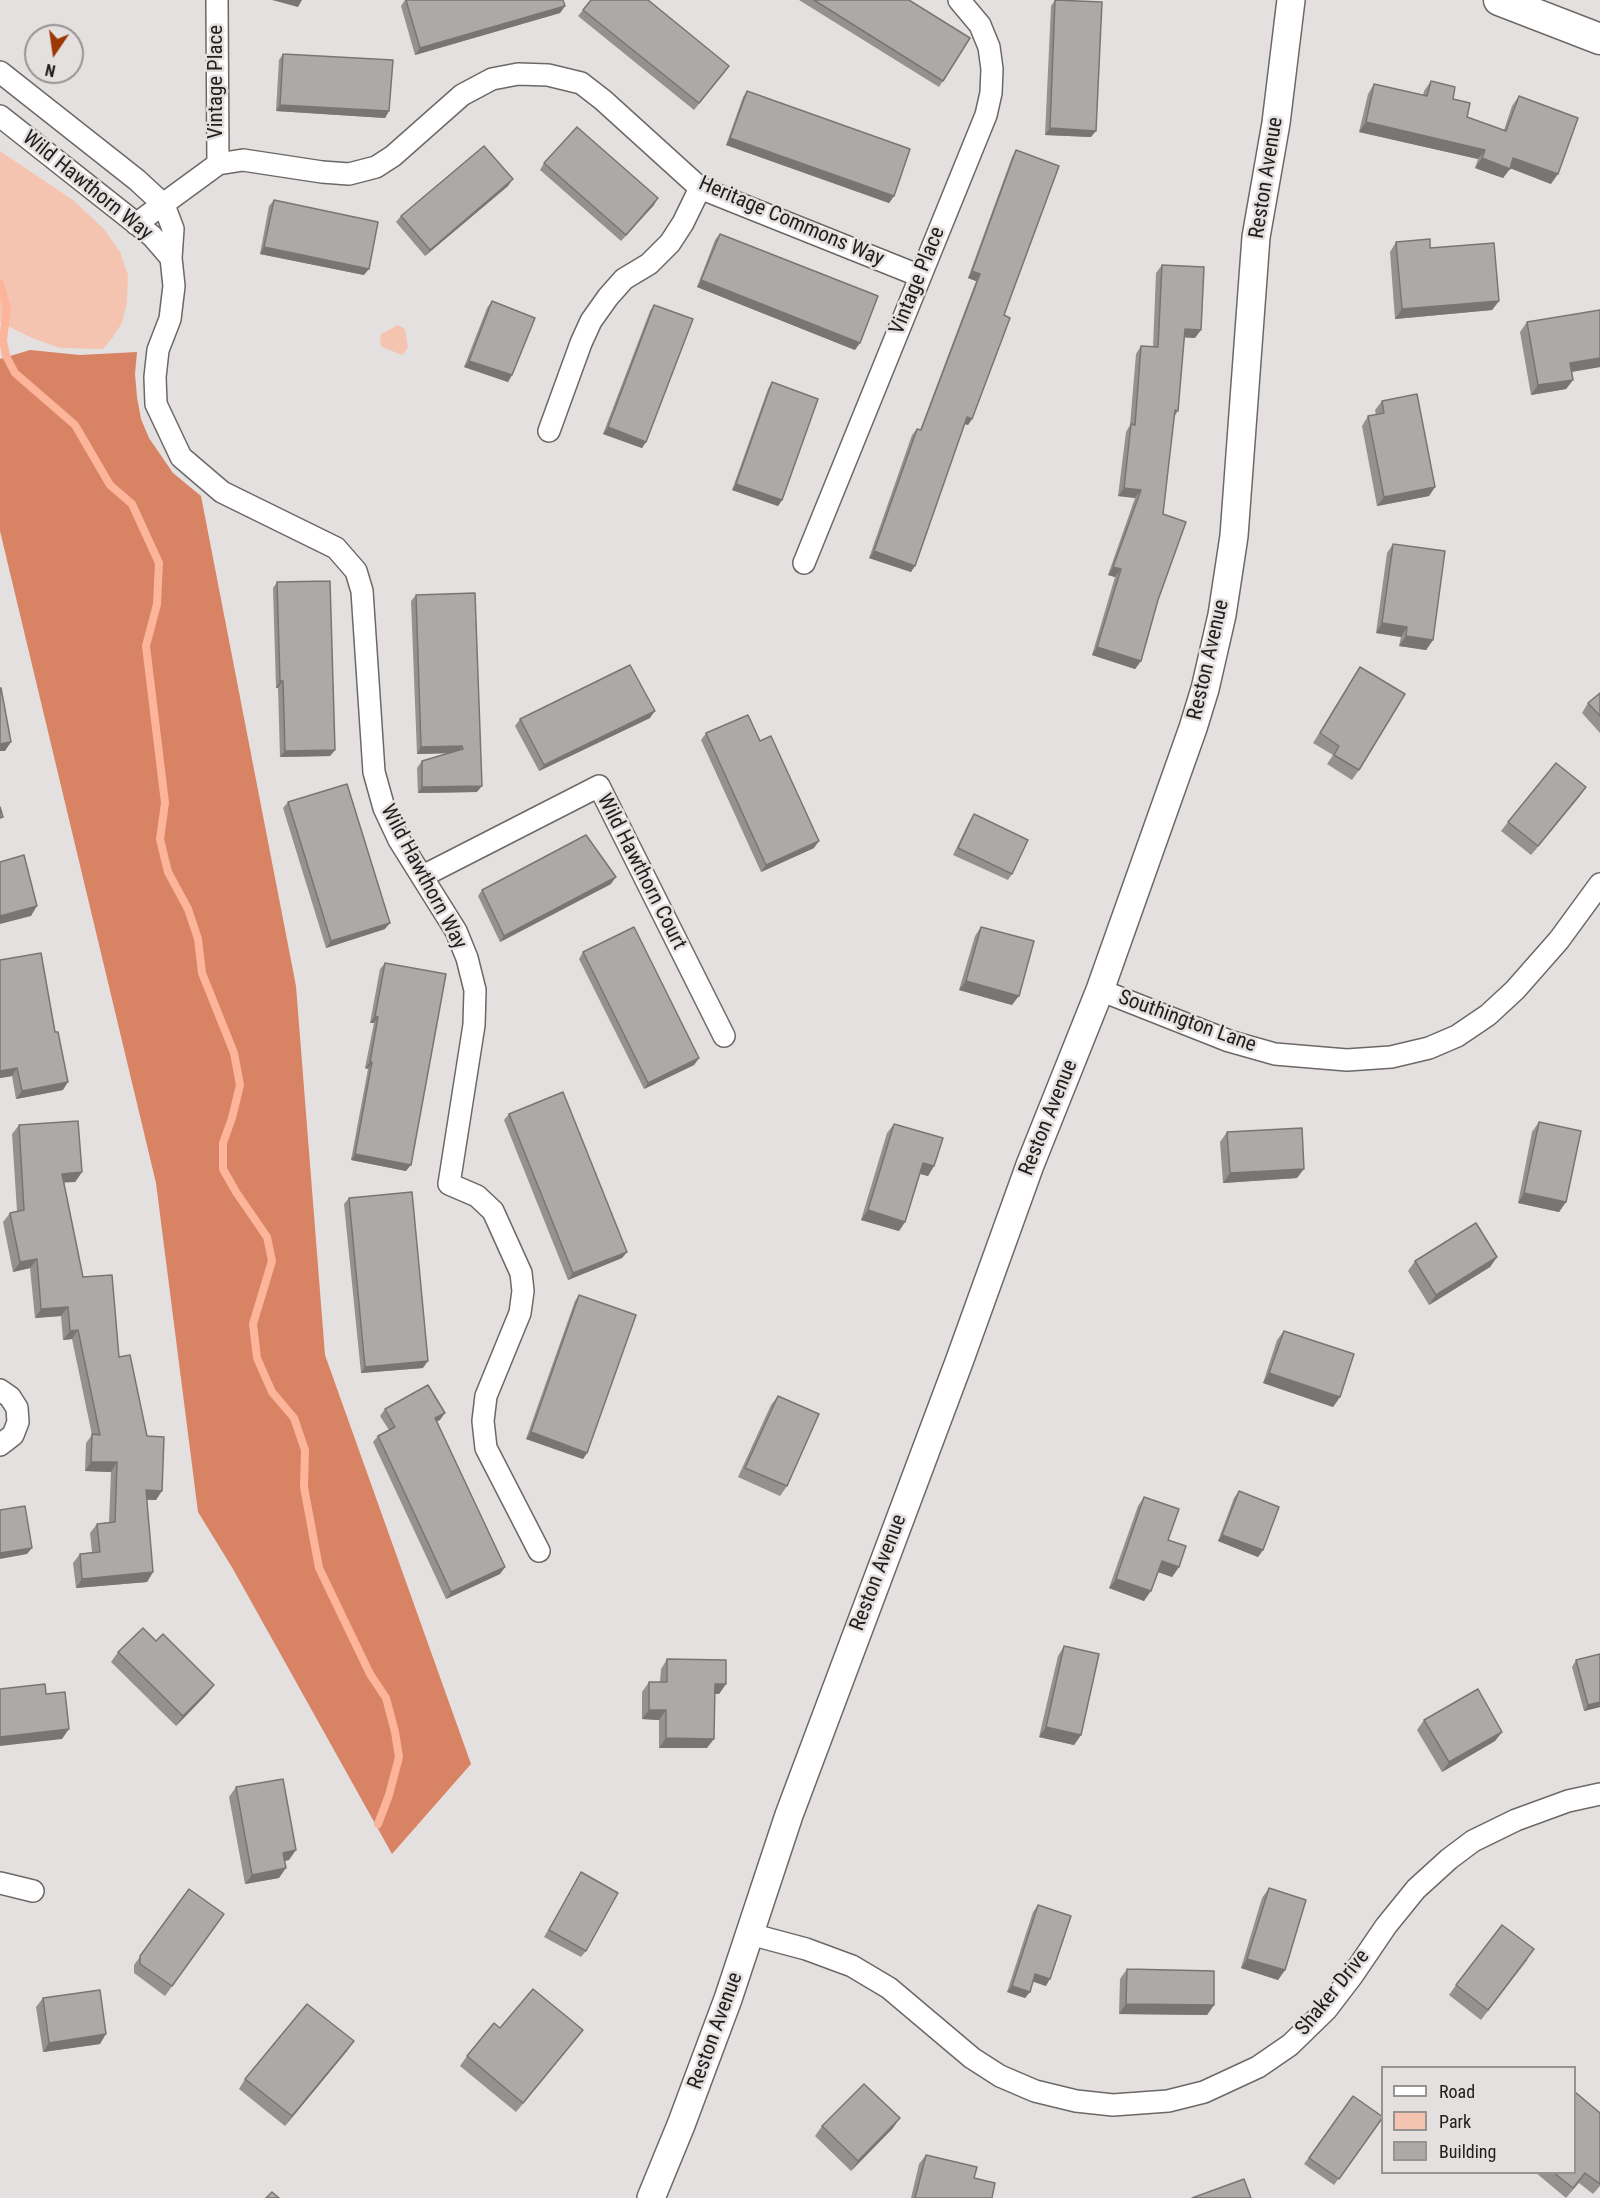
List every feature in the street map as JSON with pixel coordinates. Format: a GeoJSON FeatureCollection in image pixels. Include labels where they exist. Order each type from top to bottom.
{"type":"FeatureCollection","features":[{"type":"Feature","properties":{"kind":"main road"},"geometry":{"type":"LineString","coordinates":[[1499,0],[1600,39]]}},
{"type":"Feature","properties":{"kind":"street","name":"Vintage Place"},"geometry":{"type":"LineString","coordinates":[[217,0],[218,164]]}},
{"type":"Feature","properties":{"kind":"street","name":"Vintage Place"},"geometry":{"type":"LineString","coordinates":[[804,563],[986,115],[991,93],[992,69],[989,47],[980,25],[959,0]]}},
{"type":"Feature","properties":{"kind":"street","name":"Reston Avenue"},"geometry":{"type":"LineString","coordinates":[[651,2198],[728,1999],[789,1815],[959,1362],[1030,1165],[1100,990],[1205,689],[1222,615],[1234,536],[1256,237],[1276,123],[1291,0]]}},
{"type":"Feature","properties":{"kind":"street","name":"Wild Hawthorn Way"},"geometry":{"type":"LineString","coordinates":[[0,72],[137,180],[164,205],[173,229],[171,258],[174,286],[170,319],[158,350],[155,377],[156,404],[181,457],[200,476],[222,492],[336,548],[356,571],[362,591],[374,772],[388,819],[456,931],[467,958],[475,990],[474,1025],[449,1184],[477,1196],[493,1211],[521,1273],[524,1291],[519,1313],[486,1396],[483,1421],[486,1448],[538,1551]]}},
{"type":"Feature","properties":{"kind":"street","name":"Heritage Commons Way"},"geometry":{"type":"LineString","coordinates":[[218,164],[243,160],[349,174],[376,167],[393,156],[462,96],[492,79],[518,74],[548,75],[581,83],[603,100],[700,188],[920,276]]}},
{"type":"Feature","properties":{"kind":"street","name":"Wild Hawthorn Way"},"geometry":{"type":"LineString","coordinates":[[0,116],[152,236],[171,258]]}},
{"type":"Feature","properties":{"kind":"street"},"geometry":{"type":"LineString","coordinates":[[136,224],[218,164]]}},
{"type":"Feature","properties":{"kind":"street"},"geometry":{"type":"LineString","coordinates":[[549,431],[591,321],[624,279],[649,264],[670,243],[683,223],[700,188]]}},
{"type":"Feature","properties":{"kind":"street","name":"Wild Hawthorn Court"},"geometry":{"type":"LineString","coordinates":[[423,876],[599,786],[724,1036]]}},
{"type":"Feature","properties":{"kind":"street","name":"Southington Lane"},"geometry":{"type":"LineString","coordinates":[[1100,990],[1229,1041],[1275,1054],[1347,1060],[1391,1057],[1429,1048],[1457,1036],[1488,1015],[1515,990],[1560,940],[1600,884]]}},
{"type":"Feature","properties":{"kind":"street"},"geometry":{"type":"LineString","coordinates":[[0,1390],[10,1397],[17,1408],[18,1422],[13,1435],[0,1445]]}},
{"type":"Feature","properties":{"kind":"street","name":"Shaker Drive"},"geometry":{"type":"LineString","coordinates":[[750,1934],[806,1949],[852,1966],[889,1988],[972,2058],[1000,2076],[1035,2091],[1076,2101],[1113,2105],[1168,2101],[1204,2092],[1258,2067],[1290,2045],[1326,2010],[1386,1926],[1416,1889],[1449,1858],[1473,1841],[1527,1816],[1568,1801],[1600,1794]]}},
{"type":"Feature","properties":{"kind":"street"},"geometry":{"type":"LineString","coordinates":[[0,1883],[33,1891]]}},
{"type":"Feature","properties":{"kind":"green space"},"geometry":{"type":"Polygon","coordinates":[[[0,151],[73,200],[104,229],[120,252],[128,275],[127,303],[122,323],[103,349],[60,348],[32,338],[0,322],[0,151]]]}},
{"type":"Feature","properties":{"kind":"green space"},"geometry":{"type":"Polygon","coordinates":[[[398,325],[405,329],[408,348],[402,355],[382,347],[380,342],[381,334],[398,325]]]}},
{"type":"Feature","properties":{"kind":"shaded area"},"geometry":{"type":"Polygon","coordinates":[[[30,350],[80,355],[137,352],[135,374],[137,397],[141,419],[149,438],[173,473],[201,496],[296,986],[325,1355],[471,1764],[392,1854],[233,1569],[198,1512],[156,1183],[0,531],[0,359],[30,350]]]}},
{"type":"Feature","properties":{"kind":"building"},"geometry":{"type":"Polygon","coordinates":[[[406,0],[563,0],[565,6],[420,48],[406,0]]]}},
{"type":"Feature","properties":{"kind":"building"},"geometry":{"type":"Polygon","coordinates":[[[591,0],[648,0],[729,66],[699,103],[583,10],[591,0]]]}},
{"type":"Feature","properties":{"kind":"building"},"geometry":{"type":"Polygon","coordinates":[[[814,0],[909,0],[970,38],[943,81],[814,0]]]}},
{"type":"Feature","properties":{"kind":"building"},"geometry":{"type":"Polygon","coordinates":[[[1055,0],[1102,2],[1096,131],[1050,128],[1055,0]]]}},
{"type":"Feature","properties":{"kind":"building"},"geometry":{"type":"Polygon","coordinates":[[[283,54],[393,60],[389,111],[280,105],[283,54]]]}},
{"type":"Feature","properties":{"kind":"building"},"geometry":{"type":"Polygon","coordinates":[[[1431,81],[1455,87],[1453,99],[1470,103],[1467,117],[1506,131],[1519,96],[1578,118],[1558,174],[1513,158],[1510,169],[1482,158],[1485,150],[1366,122],[1374,84],[1427,96],[1431,81]]]}},
{"type":"Feature","properties":{"kind":"building"},"geometry":{"type":"Polygon","coordinates":[[[747,91],[910,149],[894,196],[730,138],[747,91]]]}},
{"type":"Feature","properties":{"kind":"building"},"geometry":{"type":"Polygon","coordinates":[[[577,127],[658,198],[626,235],[544,163],[577,127]]]}},
{"type":"Feature","properties":{"kind":"building"},"geometry":{"type":"Polygon","coordinates":[[[484,146],[513,179],[430,250],[401,216],[484,146]]]}},
{"type":"Feature","properties":{"kind":"building"},"geometry":{"type":"Polygon","coordinates":[[[1016,150],[1059,166],[1004,315],[1010,318],[972,419],[967,417],[915,566],[874,551],[917,429],[921,430],[980,274],[972,271],[1016,150]]]}},
{"type":"Feature","properties":{"kind":"building"},"geometry":{"type":"Polygon","coordinates":[[[274,200],[378,222],[369,269],[264,247],[274,200]]]}},
{"type":"Feature","properties":{"kind":"building"},"geometry":{"type":"Polygon","coordinates":[[[720,234],[878,296],[860,343],[701,280],[720,234]]]}},
{"type":"Feature","properties":{"kind":"building"},"geometry":{"type":"Polygon","coordinates":[[[1430,239],[1430,248],[1494,243],[1499,301],[1402,309],[1396,242],[1430,239]]]}},
{"type":"Feature","properties":{"kind":"building"},"geometry":{"type":"Polygon","coordinates":[[[1162,265],[1204,267],[1201,330],[1185,329],[1178,411],[1175,410],[1163,514],[1186,522],[1158,600],[1141,661],[1097,647],[1121,569],[1113,567],[1141,490],[1124,488],[1131,424],[1135,425],[1141,346],[1158,347],[1162,265]]]}},
{"type":"Feature","properties":{"kind":"building"},"geometry":{"type":"Polygon","coordinates":[[[492,301],[535,318],[512,375],[469,361],[492,301]]]}},
{"type":"Feature","properties":{"kind":"building"},"geometry":{"type":"Polygon","coordinates":[[[654,305],[693,319],[646,442],[608,427],[654,305]]]}},
{"type":"Feature","properties":{"kind":"building"},"geometry":{"type":"Polygon","coordinates":[[[1600,310],[1600,358],[1570,363],[1573,380],[1538,385],[1527,322],[1600,310]]]}},
{"type":"Feature","properties":{"kind":"building"},"geometry":{"type":"Polygon","coordinates":[[[772,382],[818,399],[782,500],[736,484],[772,382]]]}},
{"type":"Feature","properties":{"kind":"building"},"geometry":{"type":"Polygon","coordinates":[[[1417,394],[1435,487],[1384,497],[1368,416],[1384,413],[1382,401],[1417,394]]]}},
{"type":"Feature","properties":{"kind":"building"},"geometry":{"type":"Polygon","coordinates":[[[1393,544],[1445,551],[1433,640],[1406,636],[1407,627],[1382,623],[1393,544]]]}},
{"type":"Feature","properties":{"kind":"building"},"geometry":{"type":"Polygon","coordinates":[[[330,581],[335,750],[285,751],[277,582],[330,581]]]}},
{"type":"Feature","properties":{"kind":"building"},"geometry":{"type":"Polygon","coordinates":[[[475,593],[482,786],[422,787],[422,761],[463,749],[462,746],[421,747],[416,595],[475,593]]]}},
{"type":"Feature","properties":{"kind":"building"},"geometry":{"type":"Polygon","coordinates":[[[630,665],[655,711],[544,765],[520,719],[630,665]]]}},
{"type":"Feature","properties":{"kind":"building"},"geometry":{"type":"Polygon","coordinates":[[[1360,667],[1405,694],[1359,770],[1334,755],[1339,746],[1320,733],[1360,667]]]}},
{"type":"Feature","properties":{"kind":"building"},"geometry":{"type":"Polygon","coordinates":[[[0,688],[11,742],[0,744],[0,688]]]}},
{"type":"Feature","properties":{"kind":"building"},"geometry":{"type":"Polygon","coordinates":[[[1600,693],[1600,716],[1588,703],[1600,693]]]}},
{"type":"Feature","properties":{"kind":"building"},"geometry":{"type":"Polygon","coordinates":[[[748,715],[760,741],[771,736],[819,841],[766,865],[706,733],[748,715]]]}},
{"type":"Feature","properties":{"kind":"building"},"geometry":{"type":"Polygon","coordinates":[[[1556,763],[1586,787],[1538,846],[1508,822],[1556,763]]]}},
{"type":"Feature","properties":{"kind":"building"},"geometry":{"type":"Polygon","coordinates":[[[347,784],[390,923],[331,941],[288,802],[347,784]]]}},
{"type":"Feature","properties":{"kind":"building"},"geometry":{"type":"Polygon","coordinates":[[[974,814],[1028,840],[1012,874],[958,848],[974,814]]]}},
{"type":"Feature","properties":{"kind":"building"},"geometry":{"type":"Polygon","coordinates":[[[586,835],[616,877],[504,936],[482,890],[586,835]]]}},
{"type":"Feature","properties":{"kind":"building"},"geometry":{"type":"Polygon","coordinates":[[[24,855],[37,906],[0,916],[0,862],[24,855]]]}},
{"type":"Feature","properties":{"kind":"building"},"geometry":{"type":"Polygon","coordinates":[[[634,927],[699,1058],[648,1083],[583,952],[634,927]]]}},
{"type":"Feature","properties":{"kind":"building"},"geometry":{"type":"Polygon","coordinates":[[[981,927],[1034,941],[1019,996],[966,981],[981,927]]]}},
{"type":"Feature","properties":{"kind":"building"},"geometry":{"type":"Polygon","coordinates":[[[41,953],[55,1032],[58,1032],[68,1082],[22,1091],[17,1068],[0,1071],[0,960],[41,953]]]}},
{"type":"Feature","properties":{"kind":"building"},"geometry":{"type":"Polygon","coordinates":[[[385,963],[446,974],[411,1165],[355,1154],[372,1062],[370,1062],[378,1017],[375,1016],[385,963]]]}},
{"type":"Feature","properties":{"kind":"building"},"geometry":{"type":"Polygon","coordinates":[[[563,1092],[627,1252],[573,1273],[509,1114],[563,1092]]]}},
{"type":"Feature","properties":{"kind":"building"},"geometry":{"type":"Polygon","coordinates":[[[78,1121],[82,1172],[62,1174],[83,1277],[112,1275],[119,1357],[130,1355],[147,1436],[164,1437],[162,1491],[146,1490],[153,1572],[82,1579],[80,1554],[100,1552],[97,1524],[115,1522],[117,1462],[91,1462],[92,1434],[100,1435],[78,1330],[70,1331],[68,1307],[41,1309],[37,1259],[20,1262],[10,1213],[24,1210],[19,1125],[78,1121]]]}},
{"type":"Feature","properties":{"kind":"building"},"geometry":{"type":"Polygon","coordinates":[[[1539,1122],[1581,1131],[1566,1202],[1524,1193],[1539,1122]]]}},
{"type":"Feature","properties":{"kind":"building"},"geometry":{"type":"Polygon","coordinates":[[[894,1124],[943,1138],[934,1166],[923,1163],[905,1222],[868,1210],[894,1124]]]}},
{"type":"Feature","properties":{"kind":"building"},"geometry":{"type":"Polygon","coordinates":[[[1302,1128],[1304,1169],[1230,1173],[1227,1132],[1302,1128]]]}},
{"type":"Feature","properties":{"kind":"building"},"geometry":{"type":"Polygon","coordinates":[[[412,1192],[428,1361],[365,1367],[349,1198],[412,1192]]]}},
{"type":"Feature","properties":{"kind":"building"},"geometry":{"type":"Polygon","coordinates":[[[1476,1223],[1497,1257],[1436,1295],[1415,1261],[1476,1223]]]}},
{"type":"Feature","properties":{"kind":"building"},"geometry":{"type":"Polygon","coordinates":[[[579,1295],[636,1315],[587,1453],[531,1432],[579,1295]]]}},
{"type":"Feature","properties":{"kind":"building"},"geometry":{"type":"Polygon","coordinates":[[[1284,1331],[1354,1354],[1340,1397],[1269,1373],[1284,1331]]]}},
{"type":"Feature","properties":{"kind":"building"},"geometry":{"type":"Polygon","coordinates":[[[428,1385],[445,1413],[435,1418],[505,1567],[451,1592],[378,1436],[395,1427],[385,1409],[428,1385]]]}},
{"type":"Feature","properties":{"kind":"building"},"geometry":{"type":"Polygon","coordinates":[[[778,1396],[819,1414],[787,1486],[745,1468],[778,1396]]]}},
{"type":"Feature","properties":{"kind":"building"},"geometry":{"type":"Polygon","coordinates":[[[1239,1491],[1279,1507],[1263,1550],[1222,1535],[1239,1491]]]}},
{"type":"Feature","properties":{"kind":"building"},"geometry":{"type":"Polygon","coordinates":[[[1144,1497],[1179,1509],[1168,1540],[1186,1546],[1179,1567],[1162,1561],[1151,1591],[1116,1579],[1144,1497]]]}},
{"type":"Feature","properties":{"kind":"building"},"geometry":{"type":"Polygon","coordinates":[[[25,1506],[32,1548],[0,1553],[0,1510],[25,1506]]]}},
{"type":"Feature","properties":{"kind":"building"},"geometry":{"type":"Polygon","coordinates":[[[143,1628],[156,1641],[163,1634],[214,1685],[183,1716],[118,1652],[143,1628]]]}},
{"type":"Feature","properties":{"kind":"building"},"geometry":{"type":"Polygon","coordinates":[[[1064,1646],[1099,1654],[1081,1735],[1046,1727],[1064,1646]]]}},
{"type":"Feature","properties":{"kind":"building"},"geometry":{"type":"Polygon","coordinates":[[[1600,1654],[1600,1702],[1588,1705],[1576,1660],[1600,1654]]]}},
{"type":"Feature","properties":{"kind":"building"},"geometry":{"type":"Polygon","coordinates":[[[667,1659],[726,1660],[726,1684],[715,1684],[714,1739],[666,1738],[666,1710],[649,1710],[649,1682],[667,1682],[667,1659]]]}},
{"type":"Feature","properties":{"kind":"building"},"geometry":{"type":"Polygon","coordinates":[[[45,1684],[46,1694],[65,1692],[69,1729],[0,1737],[0,1689],[45,1684]]]}},
{"type":"Feature","properties":{"kind":"building"},"geometry":{"type":"Polygon","coordinates":[[[1478,1689],[1502,1732],[1449,1762],[1424,1720],[1478,1689]]]}},
{"type":"Feature","properties":{"kind":"building"},"geometry":{"type":"Polygon","coordinates":[[[283,1779],[296,1850],[283,1853],[286,1868],[252,1875],[236,1787],[283,1779]]]}},
{"type":"Feature","properties":{"kind":"building"},"geometry":{"type":"Polygon","coordinates":[[[581,1872],[618,1893],[586,1951],[549,1930],[581,1872]]]}},
{"type":"Feature","properties":{"kind":"building"},"geometry":{"type":"Polygon","coordinates":[[[1269,1888],[1306,1900],[1285,1970],[1247,1959],[1269,1888]]]}},
{"type":"Feature","properties":{"kind":"building"},"geometry":{"type":"Polygon","coordinates":[[[189,1889],[224,1914],[172,1986],[140,1964],[140,1956],[189,1889]]]}},
{"type":"Feature","properties":{"kind":"building"},"geometry":{"type":"Polygon","coordinates":[[[1038,1905],[1071,1916],[1050,1979],[1035,1974],[1030,1992],[1012,1986],[1038,1905]]]}},
{"type":"Feature","properties":{"kind":"building"},"geometry":{"type":"Polygon","coordinates":[[[1502,1925],[1534,1949],[1488,2010],[1456,1985],[1502,1925]]]}},
{"type":"Feature","properties":{"kind":"building"},"geometry":{"type":"Polygon","coordinates":[[[1127,1969],[1214,1971],[1214,2005],[1126,2004],[1127,1969]]]}},
{"type":"Feature","properties":{"kind":"building"},"geometry":{"type":"Polygon","coordinates":[[[533,1989],[583,2030],[523,2103],[467,2056],[494,2023],[500,2028],[533,1989]]]}},
{"type":"Feature","properties":{"kind":"building"},"geometry":{"type":"Polygon","coordinates":[[[100,1990],[106,2034],[49,2043],[43,1998],[100,1990]]]}},
{"type":"Feature","properties":{"kind":"building"},"geometry":{"type":"Polygon","coordinates":[[[307,2004],[354,2041],[292,2116],[245,2079],[307,2004]]]}},
{"type":"Feature","properties":{"kind":"building"},"geometry":{"type":"Polygon","coordinates":[[[864,2084],[900,2118],[858,2161],[822,2126],[864,2084]]]}},
{"type":"Feature","properties":{"kind":"building"},"geometry":{"type":"Polygon","coordinates":[[[1576,2093],[1600,2113],[1600,2184],[1585,2173],[1573,2188],[1556,2174],[1576,2174],[1576,2093]]]}},
{"type":"Feature","properties":{"kind":"building"},"geometry":{"type":"Polygon","coordinates":[[[1353,2096],[1381,2116],[1381,2120],[1339,2179],[1309,2158],[1353,2096]]]}},
{"type":"Feature","properties":{"kind":"building"},"geometry":{"type":"Polygon","coordinates":[[[926,2155],[977,2167],[974,2178],[995,2183],[992,2198],[915,2198],[926,2155]]]}},
{"type":"Feature","properties":{"kind":"building"},"geometry":{"type":"Polygon","coordinates":[[[1244,2179],[1251,2198],[1192,2198],[1244,2179]]]}},
{"type":"Feature","properties":{"kind":"building"},"geometry":{"type":"Polygon","coordinates":[[[272,2192],[279,2198],[266,2198],[272,2192]]]}},
{"type":"Feature","properties":{"kind":"waterway"},"geometry":{"type":"LineString","coordinates":[[0,283],[7,309],[3,340],[6,356],[15,373],[75,425],[110,485],[132,504],[159,563],[157,604],[146,646],[165,803],[160,839],[168,872],[188,909],[198,939],[202,973],[234,1053],[240,1085],[223,1143],[223,1169],[267,1237],[272,1261],[253,1324],[257,1358],[272,1392],[294,1418],[305,1450],[304,1487],[319,1568],[370,1674],[386,1698],[395,1732],[399,1757],[389,1795],[378,1824]]}}]}
